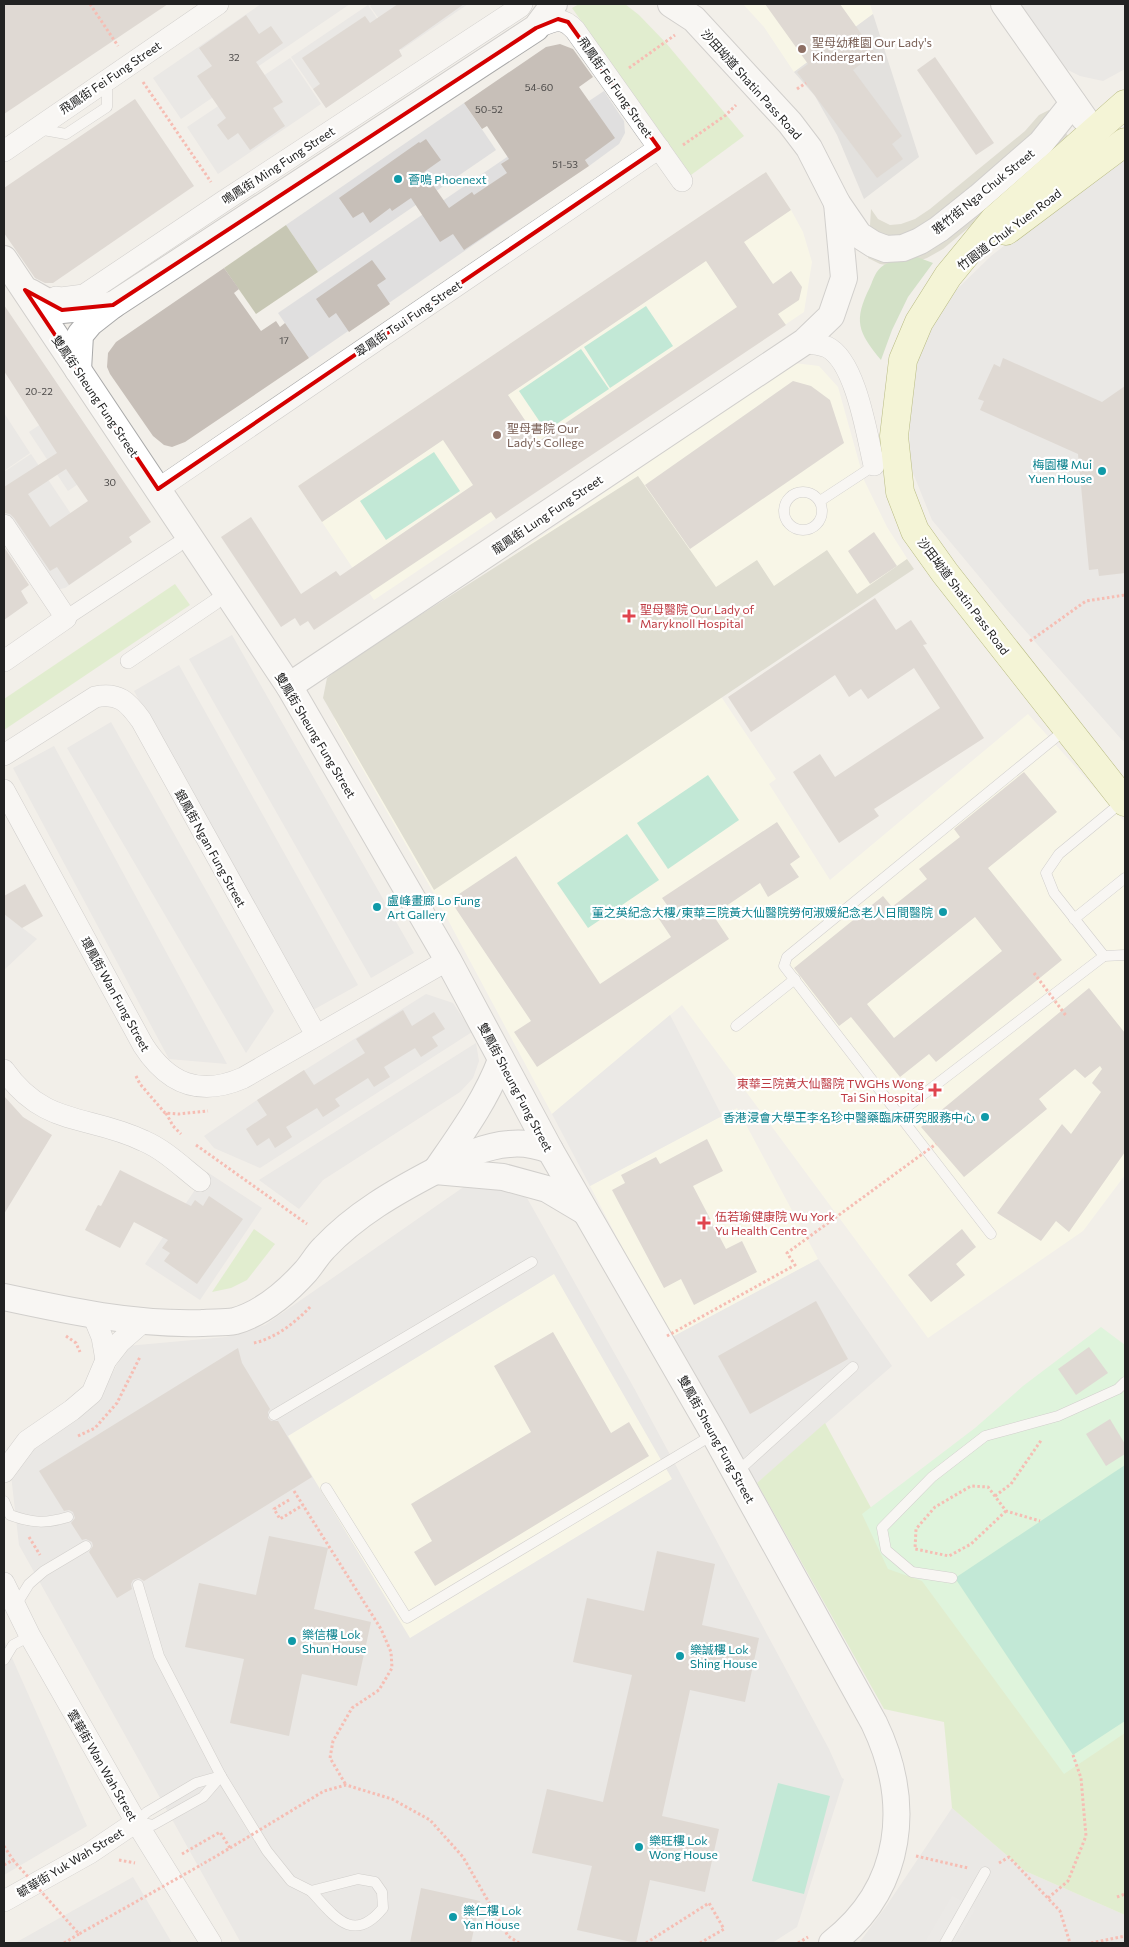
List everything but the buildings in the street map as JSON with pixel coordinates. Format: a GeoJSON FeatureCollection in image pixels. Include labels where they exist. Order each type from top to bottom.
{"type":"FeatureCollection","features":[{"type":"Feature","properties":{"kind":"main road","name":"竹園道 Chuk Yuen Road"},"geometry":{"type":"LineString","coordinates":[[948,276],[994,220],[1125,104]]}},
{"type":"Feature","properties":{"kind":"main road","name":"竹園道 Chuk Yuen Road"},"geometry":{"type":"LineString","coordinates":[[948,276],[1117,148]]}},
{"type":"Feature","properties":{"kind":"main road","name":"沙田坳道 Shatin Pass Road"},"geometry":{"type":"LineString","coordinates":[[948,276],[919,322],[903,360],[894,436],[885,467],[900,492],[915,531],[945,573],[1125,801]]}},
{"type":"Feature","properties":{"kind":"street","name":"飛鳳街 Fei Fung Street"},"geometry":{"type":"LineString","coordinates":[[4,151],[218,4]]}},
{"type":"Feature","properties":{"kind":"street","name":"鳴鳳街 Ming Fung Street"},"geometry":{"type":"LineString","coordinates":[[25,290],[61,298],[84,295],[522,4]]}},
{"type":"Feature","properties":{"kind":"street"},"geometry":{"type":"LineString","coordinates":[[78,370],[80,335],[90,323],[114,304],[536,28],[554,4]]}},
{"type":"Feature","properties":{"kind":"street"},"geometry":{"type":"LineString","coordinates":[[1004,4],[1093,131],[1117,148]]}},
{"type":"Feature","properties":{"kind":"street","name":"沙田坳道 Shatin Pass Road"},"geometry":{"type":"LineString","coordinates":[[670,15],[690,11],[790,123],[809,148],[837,203]]}},
{"type":"Feature","properties":{"kind":"street","name":"飛鳳街 Fei Fung Street"},"geometry":{"type":"LineString","coordinates":[[536,28],[558,19],[568,22],[682,181]]}},
{"type":"Feature","properties":{"kind":"street","name":"雅竹街 Nga Chuk Street"},"geometry":{"type":"LineString","coordinates":[[837,203],[859,235],[873,244],[886,249],[904,248],[920,241],[958,215],[1041,143],[1074,103]]}},
{"type":"Feature","properties":{"kind":"street","name":"翠鳳街 Tsui Fung Street"},"geometry":{"type":"LineString","coordinates":[[158,489],[659,148]]}},
{"type":"Feature","properties":{"kind":"street","name":"龍鳳街 Lung Fung Street"},"geometry":{"type":"LineString","coordinates":[[289,686],[804,342],[831,316],[844,278],[837,203]]}},
{"type":"Feature","properties":{"kind":"street","name":"雙鳳街 Sheung Fung Street"},"geometry":{"type":"LineString","coordinates":[[4,259],[289,686],[448,960],[550,1150],[736,1473],[886,1746],[896,1796],[897,1823],[894,1850],[885,1877],[872,1902],[855,1923],[823,1938]]}},
{"type":"Feature","properties":{"kind":"street"},"geometry":{"type":"LineString","coordinates":[[25,290],[62,310],[114,304]]}},
{"type":"Feature","properties":{"kind":"street"},"geometry":{"type":"LineString","coordinates":[[804,342],[828,348],[842,361],[855,385],[885,467]]}},
{"type":"Feature","properties":{"kind":"street"},"geometry":{"type":"LineString","coordinates":[[4,525],[69,616]]}},
{"type":"Feature","properties":{"kind":"street"},"geometry":{"type":"LineString","coordinates":[[4,661],[177,545]]}},
{"type":"Feature","properties":{"kind":"street"},"geometry":{"type":"LineString","coordinates":[[128,661],[215,602]]}},
{"type":"Feature","properties":{"kind":"street","name":"銀鳳街 Ngan Fung Street"},"geometry":{"type":"LineString","coordinates":[[4,755],[95,696],[105,694],[125,701],[141,720],[316,1035]]}},
{"type":"Feature","properties":{"kind":"street","name":"環鳳街 Wan Fung Street"},"geometry":{"type":"LineString","coordinates":[[4,790],[153,1061],[177,1080],[190,1085],[205,1087],[230,1084],[243,1078],[448,960]]}},
{"type":"Feature","properties":{"kind":"street"},"geometry":{"type":"LineString","coordinates":[[435,1171],[477,1110],[493,1081],[501,1060]]}},
{"type":"Feature","properties":{"kind":"street"},"geometry":{"type":"LineString","coordinates":[[4,1070],[19,1090],[38,1105],[64,1116],[144,1140],[159,1149],[200,1181]]}},
{"type":"Feature","properties":{"kind":"street"},"geometry":{"type":"LineString","coordinates":[[4,1297],[93,1315],[144,1321],[190,1323],[234,1321],[257,1312],[282,1295],[306,1271],[324,1248],[378,1202],[401,1188],[472,1152],[508,1144],[530,1144],[550,1150]]}},
{"type":"Feature","properties":{"kind":"street"},"geometry":{"type":"LineString","coordinates":[[435,1171],[503,1177],[547,1189],[587,1213]]}},
{"type":"Feature","properties":{"kind":"street"},"geometry":{"type":"LineString","coordinates":[[93,1315],[102,1337],[106,1360]]}},
{"type":"Feature","properties":{"kind":"street"},"geometry":{"type":"LineString","coordinates":[[4,1472],[27,1441],[72,1410],[92,1393],[106,1360],[120,1342],[144,1321]]}},
{"type":"Feature","properties":{"kind":"street","name":"雲華街 Wan Wah Street"},"geometry":{"type":"LineString","coordinates":[[4,1583],[16,1606],[16,1642],[136,1822],[211,1943]]}},
{"type":"Feature","properties":{"kind":"street","name":"毓華街 Yuk Wah Street"},"geometry":{"type":"LineString","coordinates":[[4,1901],[90,1853],[136,1822]]}},
{"type":"Feature","properties":{"kind":"lane"},"geometry":{"type":"LineString","coordinates":[[820,501],[885,467]]}},
{"type":"Feature","properties":{"kind":"lane"},"geometry":{"type":"LineString","coordinates":[[991,1234],[784,966],[787,957],[1067,728]]}},
{"type":"Feature","properties":{"kind":"lane"},"geometry":{"type":"LineString","coordinates":[[1104,956],[1054,893],[1046,872],[1059,854],[1125,801]]}},
{"type":"Feature","properties":{"kind":"lane"},"geometry":{"type":"LineString","coordinates":[[1074,919],[1125,878]]}},
{"type":"Feature","properties":{"kind":"lane"},"geometry":{"type":"LineString","coordinates":[[899,1113],[1104,956],[1125,954]]}},
{"type":"Feature","properties":{"kind":"lane"},"geometry":{"type":"LineString","coordinates":[[736,1026],[795,979]]}},
{"type":"Feature","properties":{"kind":"lane"},"geometry":{"type":"LineString","coordinates":[[274,1415],[532,1262]]}},
{"type":"Feature","properties":{"kind":"lane"},"geometry":{"type":"LineString","coordinates":[[736,1473],[853,1367]]}},
{"type":"Feature","properties":{"kind":"lane"},"geometry":{"type":"LineString","coordinates":[[952,1578],[912,1572],[886,1550],[882,1528],[932,1477],[985,1436],[1058,1416],[1118,1388],[1125,1382]]}},
{"type":"Feature","properties":{"kind":"lane"},"geometry":{"type":"LineString","coordinates":[[326,1488],[407,1618],[714,1434]]}},
{"type":"Feature","properties":{"kind":"lane"},"geometry":{"type":"LineString","coordinates":[[4,1501],[10,1515],[26,1521],[50,1523],[68,1518]]}},
{"type":"Feature","properties":{"kind":"lane"},"geometry":{"type":"LineString","coordinates":[[16,1606],[29,1584],[44,1571],[86,1546]]}},
{"type":"Feature","properties":{"kind":"lane"},"geometry":{"type":"LineString","coordinates":[[138,1585],[159,1656],[222,1776],[267,1851],[291,1881],[311,1891],[335,1917],[346,1924],[360,1926],[374,1919],[383,1908],[382,1892],[375,1882],[358,1879],[311,1891]]}},
{"type":"Feature","properties":{"kind":"lane"},"geometry":{"type":"LineString","coordinates":[[4,1660],[16,1642]]}},
{"type":"Feature","properties":{"kind":"lane"},"geometry":{"type":"LineString","coordinates":[[136,1822],[147,1812],[196,1783],[222,1776]]}},
{"type":"Feature","properties":{"kind":"lane"},"geometry":{"type":"LineString","coordinates":[[136,1822],[154,1825],[203,1797],[222,1776]]}},
{"type":"Feature","properties":{"kind":"lane"},"geometry":{"type":"LineString","coordinates":[[945,1943],[985,1872]]}},
{"type":"Feature","properties":{"kind":"path"},"geometry":{"type":"LineString","coordinates":[[90,4],[116,42]]}},
{"type":"Feature","properties":{"kind":"path"},"geometry":{"type":"LineString","coordinates":[[610,81],[677,34],[670,15]]}},
{"type":"Feature","properties":{"kind":"path"},"geometry":{"type":"LineString","coordinates":[[143,82],[212,183]]}},
{"type":"Feature","properties":{"kind":"path"},"geometry":{"type":"LineString","coordinates":[[797,89],[806,83]]}},
{"type":"Feature","properties":{"kind":"path"},"geometry":{"type":"LineString","coordinates":[[681,146],[726,115],[736,105],[730,98]]}},
{"type":"Feature","properties":{"kind":"path"},"geometry":{"type":"LineString","coordinates":[[1026,645],[1086,601],[1125,594]]}},
{"type":"Feature","properties":{"kind":"path"},"geometry":{"type":"LineString","coordinates":[[1034,972],[1068,1018]]}},
{"type":"Feature","properties":{"kind":"path"},"geometry":{"type":"LineString","coordinates":[[165,1113],[182,1136]]}},
{"type":"Feature","properties":{"kind":"path"},"geometry":{"type":"LineString","coordinates":[[190,1141],[306,1224]]}},
{"type":"Feature","properties":{"kind":"path"},"geometry":{"type":"LineString","coordinates":[[667,1336],[795,1265],[788,1253],[936,1144]]}},
{"type":"Feature","properties":{"kind":"path"},"geometry":{"type":"LineString","coordinates":[[64,1335],[76,1344],[82,1356]]}},
{"type":"Feature","properties":{"kind":"path"},"geometry":{"type":"LineString","coordinates":[[71,1439],[95,1428],[117,1403],[140,1357]]}},
{"type":"Feature","properties":{"kind":"path"},"geometry":{"type":"LineString","coordinates":[[995,1496],[1011,1484],[1058,1416]]}},
{"type":"Feature","properties":{"kind":"path"},"geometry":{"type":"LineString","coordinates":[[1006,1512],[971,1544],[950,1556],[916,1550],[916,1529],[935,1507],[971,1486],[988,1487],[1006,1512],[1040,1521]]}},
{"type":"Feature","properties":{"kind":"path"},"geometry":{"type":"LineString","coordinates":[[294,1491],[381,1629],[391,1652],[392,1668],[379,1690],[352,1708],[333,1741],[330,1758],[346,1785]]}},
{"type":"Feature","properties":{"kind":"path"},"geometry":{"type":"LineString","coordinates":[[290,1500],[274,1509],[280,1519],[303,1505]]}},
{"type":"Feature","properties":{"kind":"path"},"geometry":{"type":"LineString","coordinates":[[26,1521],[30,1537],[43,1561],[44,1571]]}},
{"type":"Feature","properties":{"kind":"path"},"geometry":{"type":"LineString","coordinates":[[1048,1898],[1068,1881],[1086,1836],[1081,1778],[1073,1755]]}},
{"type":"Feature","properties":{"kind":"path"},"geometry":{"type":"LineString","coordinates":[[64,1943],[230,1848],[324,1791],[346,1785],[392,1798],[430,1820],[463,1857],[508,1936],[519,1943]]}},
{"type":"Feature","properties":{"kind":"path"},"geometry":{"type":"LineString","coordinates":[[196,1846],[220,1832],[230,1848]]}},
{"type":"Feature","properties":{"kind":"path"},"geometry":{"type":"LineString","coordinates":[[4,1846],[13,1860],[79,1934]]}},
{"type":"Feature","properties":{"kind":"path"},"geometry":{"type":"LineString","coordinates":[[907,1853],[985,1872],[1009,1857],[1060,1911],[1070,1943]]}},
{"type":"Feature","properties":{"kind":"path"},"geometry":{"type":"LineString","coordinates":[[4,1865],[13,1860]]}},
{"type":"Feature","properties":{"kind":"path"},"geometry":{"type":"LineString","coordinates":[[1117,1897],[1125,1894]]}},
{"type":"Feature","properties":{"kind":"path"},"geometry":{"type":"LineString","coordinates":[[646,1943],[709,1903],[724,1929],[700,1943]]}},
{"type":"Feature","properties":{"kind":"path"},"geometry":{"type":"LineString","coordinates":[[1091,1943],[1125,1936]]}},
{"type":"Feature","properties":{"kind":"path"},"geometry":{"type":"LineString","coordinates":[[798,1943],[823,1938]]}},
{"type":"Feature","properties":{"kind":"highlighted area"},"geometry":{"type":"Polygon","coordinates":[[[558,19],[568,22],[659,148],[158,489],[25,290],[62,310],[113,305],[536,28],[558,19]]]}},
{"type":"Feature","properties":{"kind":"shaded area"},"geometry":{"type":"Polygon","coordinates":[[[261,4],[350,4],[181,119],[153,78],[261,4]]]}},
{"type":"Feature","properties":{"kind":"shaded area"},"geometry":{"type":"Polygon","coordinates":[[[374,4],[468,4],[401,50],[370,6],[374,4]]]}},
{"type":"Feature","properties":{"kind":"shaded area","name":"聖母幼稚園 Our Lady's Kindergarten"},"geometry":{"type":"Polygon","coordinates":[[[743,4],[870,4],[873,14],[794,72],[764,27],[743,4]]]}},
{"type":"Feature","properties":{"kind":"shaded area"},"geometry":{"type":"Polygon","coordinates":[[[1021,4],[1125,4],[1125,69],[1103,81],[1080,76],[1062,67],[1021,4]]]}},
{"type":"Feature","properties":{"kind":"shaded area"},"geometry":{"type":"Polygon","coordinates":[[[368,5],[402,56],[326,108],[291,57],[368,5]]]}},
{"type":"Feature","properties":{"kind":"shaded area"},"geometry":{"type":"Polygon","coordinates":[[[873,14],[919,157],[864,199],[837,135],[815,96],[794,72],[873,14]]]}},
{"type":"Feature","properties":{"kind":"shaded area"},"geometry":{"type":"Polygon","coordinates":[[[290,58],[321,104],[218,174],[187,127],[290,58]]]}},
{"type":"Feature","properties":{"kind":"shaded area"},"geometry":{"type":"Polygon","coordinates":[[[604,91],[624,121],[625,133],[619,144],[589,166],[559,121],[604,91]]]}},
{"type":"Feature","properties":{"kind":"shaded area","name":"薈鳴 Phoenext"},"geometry":{"type":"Polygon","coordinates":[[[464,103],[496,150],[318,272],[286,225],[464,103]]]}},
{"type":"Feature","properties":{"kind":"shaded area"},"geometry":{"type":"Polygon","coordinates":[[[1049,110],[1068,136],[1035,172],[943,249],[927,258],[910,264],[893,266],[880,264],[868,258],[871,209],[878,219],[890,225],[901,224],[915,219],[930,209],[1025,131],[1039,115],[1049,110]]]}},
{"type":"Feature","properties":{"kind":"shaded area"},"geometry":{"type":"Polygon","coordinates":[[[526,144],[556,188],[309,358],[278,313],[526,144]]]}},
{"type":"Feature","properties":{"kind":"shaded area"},"geometry":{"type":"Polygon","coordinates":[[[1125,155],[1125,741],[1122,740],[1007,610],[932,520],[909,463],[911,388],[924,335],[951,295],[991,256],[1125,155]]]}},
{"type":"Feature","properties":{"kind":"shaded area","name":"聖母書院 Our Lady's College"},"geometry":{"type":"Polygon","coordinates":[[[766,172],[803,232],[812,262],[804,312],[374,600],[298,486],[766,172]]]}},
{"type":"Feature","properties":{"kind":"shaded area"},"geometry":{"type":"Polygon","coordinates":[[[286,225],[318,272],[256,314],[224,268],[286,225]]]}},
{"type":"Feature","properties":{"kind":"shaded area"},"geometry":{"type":"Polygon","coordinates":[[[794,363],[819,366],[838,387],[864,480],[887,527],[910,563],[720,695],[776,779],[769,784],[830,880],[1028,714],[1125,822],[1125,1175],[1083,1231],[928,1338],[682,1005],[552,1114],[433,892],[335,721],[331,703],[347,669],[794,363]]]}},
{"type":"Feature","properties":{"kind":"shaded area"},"geometry":{"type":"Polygon","coordinates":[[[71,404],[110,462],[68,491],[29,432],[71,404]]]}},
{"type":"Feature","properties":{"kind":"shaded area"},"geometry":{"type":"Polygon","coordinates":[[[4,413],[30,453],[4,471],[4,413]]]}},
{"type":"Feature","properties":{"kind":"shaded area"},"geometry":{"type":"Polygon","coordinates":[[[31,454],[103,562],[65,588],[55,587],[4,509],[4,472],[31,454]]]}},
{"type":"Feature","properties":{"kind":"shaded area","name":"聖母醫院 Our Lady of Maryknoll Hospital"},"geometry":{"type":"Polygon","coordinates":[[[638,476],[716,587],[757,560],[774,586],[827,550],[857,594],[907,559],[914,569],[434,890],[323,698],[327,678],[348,661],[638,476]]]}},
{"type":"Feature","properties":{"kind":"shaded area"},"geometry":{"type":"Polygon","coordinates":[[[232,635],[414,953],[371,978],[189,659],[232,635]]]}},
{"type":"Feature","properties":{"kind":"shaded area"},"geometry":{"type":"Polygon","coordinates":[[[179,665],[358,985],[313,1010],[134,691],[179,665]]]}},
{"type":"Feature","properties":{"kind":"shaded area"},"geometry":{"type":"Polygon","coordinates":[[[111,722],[274,1011],[246,1053],[67,748],[111,722]]]}},
{"type":"Feature","properties":{"kind":"shaded area"},"geometry":{"type":"Polygon","coordinates":[[[54,746],[227,1064],[169,1059],[13,768],[54,746]]]}},
{"type":"Feature","properties":{"kind":"shaded area"},"geometry":{"type":"Polygon","coordinates":[[[4,914],[37,939],[4,970],[4,914]]]}},
{"type":"Feature","properties":{"kind":"shaded area"},"geometry":{"type":"Polygon","coordinates":[[[426,994],[453,1003],[472,1032],[260,1168],[214,1148],[204,1136],[257,1100],[426,994]]]}},
{"type":"Feature","properties":{"kind":"shaded area"},"geometry":{"type":"Polygon","coordinates":[[[670,1015],[722,1116],[590,1186],[552,1114],[670,1015]]]}},
{"type":"Feature","properties":{"kind":"shaded area"},"geometry":{"type":"Polygon","coordinates":[[[476,1043],[479,1061],[473,1078],[460,1092],[323,1180],[299,1209],[259,1180],[476,1043]]]}},
{"type":"Feature","properties":{"kind":"shaded area","name":"伍若瑜健康院 Wu York Yu Health Centre"},"geometry":{"type":"Polygon","coordinates":[[[737,1108],[818,1259],[670,1338],[590,1186],[737,1108]]]}},
{"type":"Feature","properties":{"kind":"shaded area"},"geometry":{"type":"Polygon","coordinates":[[[207,1172],[262,1208],[200,1300],[145,1264],[207,1172]]]}},
{"type":"Feature","properties":{"kind":"shaded area"},"geometry":{"type":"Polygon","coordinates":[[[465,1186],[501,1187],[527,1198],[634,1388],[844,1779],[797,1927],[772,1943],[241,1943],[19,1545],[11,1475],[28,1449],[98,1400],[127,1346],[226,1337],[265,1325],[465,1186]]]}},
{"type":"Feature","properties":{"kind":"shaded area"},"geometry":{"type":"Polygon","coordinates":[[[818,1259],[892,1366],[757,1483],[670,1338],[818,1259]]]}},
{"type":"Feature","properties":{"kind":"shaded area"},"geometry":{"type":"Polygon","coordinates":[[[554,1274],[672,1479],[410,1638],[288,1436],[554,1274]]]}},
{"type":"Feature","properties":{"kind":"shaded area"},"geometry":{"type":"Polygon","coordinates":[[[4,1640],[87,1826],[4,1875],[4,1640]]]}},
{"type":"Feature","properties":{"kind":"shaded area"},"geometry":{"type":"Polygon","coordinates":[[[952,1808],[1025,1871],[1125,1915],[1125,1943],[859,1943],[887,1905],[952,1808]]]}},
{"type":"Feature","properties":{"kind":"shaded area"},"geometry":{"type":"Polygon","coordinates":[[[133,1877],[172,1943],[15,1943],[133,1877]]]}},
{"type":"Feature","properties":{"kind":"shaded area"},"geometry":{"type":"Polygon","coordinates":[[[952,1895],[976,1909],[955,1943],[924,1943],[952,1895]]]}},
{"type":"Feature","properties":{"kind":"green space"},"geometry":{"type":"Polygon","coordinates":[[[579,4],[625,4],[639,15],[666,43],[744,136],[691,175],[572,8],[579,4]]]}},
{"type":"Feature","properties":{"kind":"green space"},"geometry":{"type":"Polygon","coordinates":[[[917,257],[933,263],[908,297],[892,330],[881,360],[863,334],[860,326],[861,309],[875,275],[881,267],[892,262],[917,257]]]}},
{"type":"Feature","properties":{"kind":"green space"},"geometry":{"type":"Polygon","coordinates":[[[646,306],[673,346],[610,388],[584,347],[646,306]]]}},
{"type":"Feature","properties":{"kind":"green space"},"geometry":{"type":"Polygon","coordinates":[[[581,349],[609,389],[546,431],[519,391],[581,349]]]}},
{"type":"Feature","properties":{"kind":"green space"},"geometry":{"type":"Polygon","coordinates":[[[434,452],[460,491],[386,540],[360,501],[434,452]]]}},
{"type":"Feature","properties":{"kind":"green space"},"geometry":{"type":"Polygon","coordinates":[[[175,584],[190,605],[4,730],[4,699],[175,584]]]}},
{"type":"Feature","properties":{"kind":"green space"},"geometry":{"type":"Polygon","coordinates":[[[708,775],[739,820],[668,869],[637,823],[708,775]]]}},
{"type":"Feature","properties":{"kind":"green space"},"geometry":{"type":"Polygon","coordinates":[[[627,834],[659,880],[588,928],[557,883],[627,834]]]}},
{"type":"Feature","properties":{"kind":"green space"},"geometry":{"type":"Polygon","coordinates":[[[254,1229],[275,1244],[247,1280],[231,1288],[212,1292],[254,1229]]]}},
{"type":"Feature","properties":{"kind":"green space"},"geometry":{"type":"Polygon","coordinates":[[[1101,1327],[1125,1345],[1125,1733],[1064,1774],[922,1581],[888,1569],[862,1514],[975,1428],[1023,1386],[1101,1327]]]}},
{"type":"Feature","properties":{"kind":"green space"},"geometry":{"type":"Polygon","coordinates":[[[825,1423],[882,1528],[1125,1721],[1125,1915],[1025,1871],[952,1808],[944,1722],[884,1709],[757,1483],[825,1423]]]}},
{"type":"Feature","properties":{"kind":"green space"},"geometry":{"type":"Polygon","coordinates":[[[1125,1465],[1125,1721],[1073,1755],[955,1578],[1125,1465]]]}},
{"type":"Feature","properties":{"kind":"green space"},"geometry":{"type":"Polygon","coordinates":[[[778,1783],[830,1796],[804,1894],[752,1881],[778,1783]]]}},
{"type":"Feature","properties":{"kind":"place","name":"聖母幼稚園 Our Lady's Kindergarten"},"geometry":{"type":"Point","coordinates":[802,49]}},
{"type":"Feature","properties":{"kind":"place","name":"薈鳴 Phoenext"},"geometry":{"type":"Point","coordinates":[398,179]}},
{"type":"Feature","properties":{"kind":"place","name":"聖母書院 Our Lady's College"},"geometry":{"type":"Point","coordinates":[497,435]}},
{"type":"Feature","properties":{"kind":"place","name":"梅園樓 Mui Yuen House"},"geometry":{"type":"Point","coordinates":[1102,471]}},
{"type":"Feature","properties":{"kind":"place","name":"聖母醫院 Our Lady of Maryknoll Hospital"},"geometry":{"type":"Point","coordinates":[629,616]}},
{"type":"Feature","properties":{"kind":"place","name":"盧峰畫廊 Lo Fung Art Gallery"},"geometry":{"type":"Point","coordinates":[377,907]}},
{"type":"Feature","properties":{"kind":"place","name":"董之英紀念大樓/東華三院黃大仙醫院勞何淑媛紀念老人日間醫院"},"geometry":{"type":"Point","coordinates":[943,912]}},
{"type":"Feature","properties":{"kind":"place","name":"東華三院黃大仙醫院 TWGHs Wong Tai Sin Hospital"},"geometry":{"type":"Point","coordinates":[935,1090]}},
{"type":"Feature","properties":{"kind":"place","name":"香港浸會大學王李名珍中醫藥臨床研究服務中心"},"geometry":{"type":"Point","coordinates":[985,1117]}},
{"type":"Feature","properties":{"kind":"place","name":"伍若瑜健康院 Wu York Yu Health Centre"},"geometry":{"type":"Point","coordinates":[704,1223]}},
{"type":"Feature","properties":{"kind":"place","name":"樂信樓 Lok Shun House"},"geometry":{"type":"Point","coordinates":[292,1641]}},
{"type":"Feature","properties":{"kind":"place","name":"樂誠樓 Lok Shing House"},"geometry":{"type":"Point","coordinates":[680,1656]}},
{"type":"Feature","properties":{"kind":"place","name":"樂旺樓 Lok Wong House"},"geometry":{"type":"Point","coordinates":[639,1847]}},
{"type":"Feature","properties":{"kind":"place","name":"樂仁樓 Lok Yan House"},"geometry":{"type":"Point","coordinates":[453,1917]}}]}
